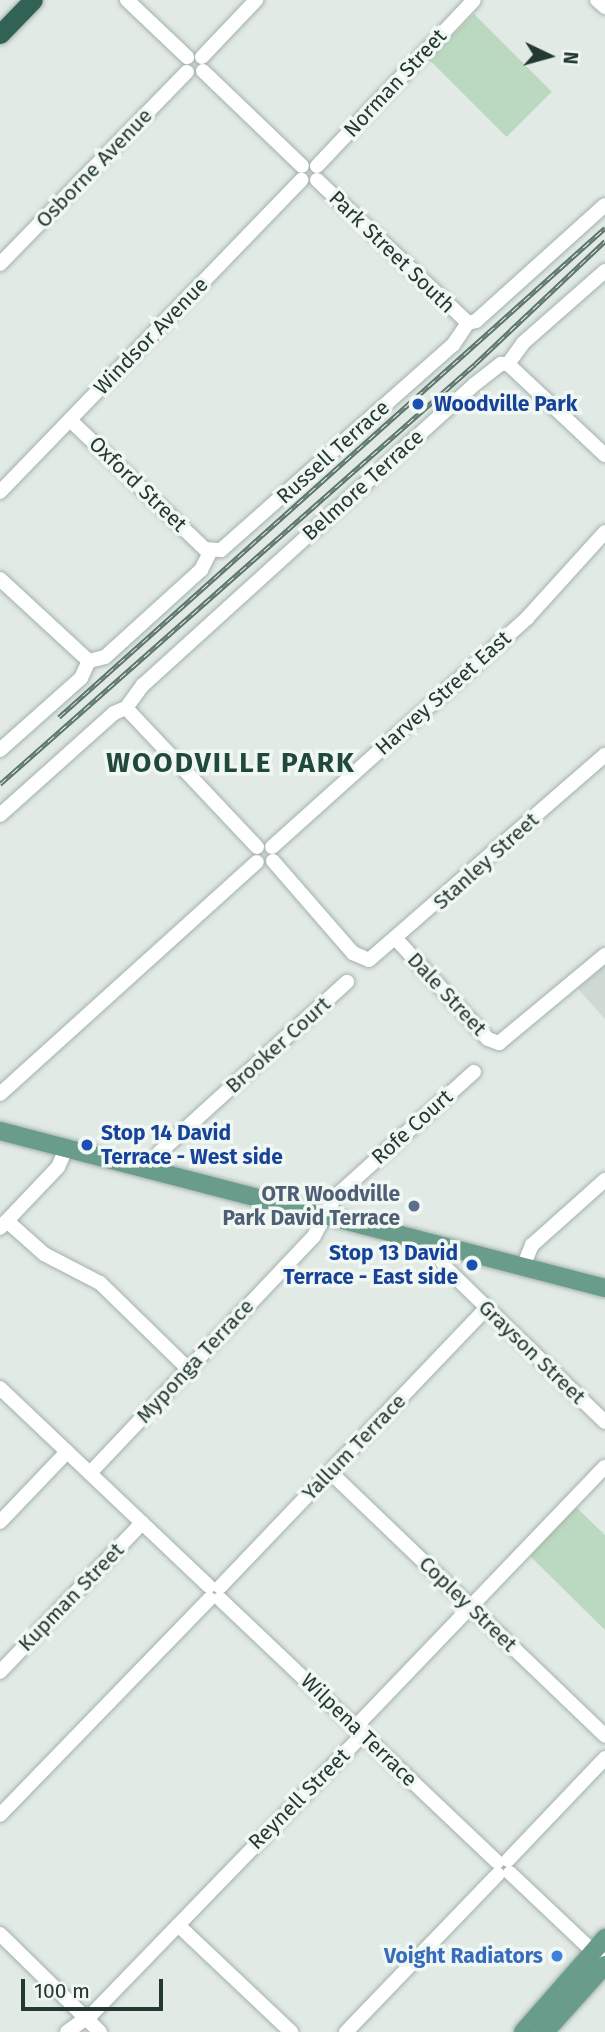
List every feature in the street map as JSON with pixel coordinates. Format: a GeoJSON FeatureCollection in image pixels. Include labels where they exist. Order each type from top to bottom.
{"type":"FeatureCollection","features":[{"type":"Feature","properties":{"kind":"highway"},"geometry":{"type":"LineString","coordinates":[[0,34],[33,0]]}},
{"type":"Feature","properties":{"kind":"main road"},"geometry":{"type":"LineString","coordinates":[[0,1131],[605,1288]]}},
{"type":"Feature","properties":{"kind":"main road"},"geometry":{"type":"LineString","coordinates":[[523,2032],[602,1954]]}},
{"type":"Feature","properties":{"kind":"main road"},"geometry":{"type":"LineString","coordinates":[[545,2032],[602,1954]]}},
{"type":"Feature","properties":{"kind":"street"},"geometry":{"type":"LineString","coordinates":[[127,0],[187,57],[202,64],[308,184],[317,173]]}},
{"type":"Feature","properties":{"kind":"street"},"geometry":{"type":"LineString","coordinates":[[187,57],[187,72],[202,64],[256,0]]}},
{"type":"Feature","properties":{"kind":"street","name":"Norman Street"},"geometry":{"type":"LineString","coordinates":[[317,173],[474,0]]}},
{"type":"Feature","properties":{"kind":"street"},"geometry":{"type":"LineString","coordinates":[[597,0],[605,7]]}},
{"type":"Feature","properties":{"kind":"street","name":"Osborne Avenue"},"geometry":{"type":"LineString","coordinates":[[0,264],[187,72]]}},
{"type":"Feature","properties":{"kind":"street","name":"Windsor Avenue"},"geometry":{"type":"LineString","coordinates":[[0,492],[301,173]]}},
{"type":"Feature","properties":{"kind":"street","name":"Park Street South"},"geometry":{"type":"LineString","coordinates":[[317,173],[468,323]]}},
{"type":"Feature","properties":{"kind":"street","name":"Russell Terrace"},"geometry":{"type":"LineString","coordinates":[[0,750],[81,678],[89,662],[105,657],[201,570],[208,551],[221,550],[453,345],[468,323],[477,321],[605,205]]}},
{"type":"Feature","properties":{"kind":"street","name":"Belmore Terrace"},"geometry":{"type":"LineString","coordinates":[[0,815],[124,709],[142,685],[465,393],[501,364],[509,365],[523,343],[605,271]]}},
{"type":"Feature","properties":{"kind":"street"},"geometry":{"type":"LineString","coordinates":[[509,365],[605,455]]}},
{"type":"Feature","properties":{"kind":"street","name":"Oxford Street"},"geometry":{"type":"LineString","coordinates":[[70,419],[208,551]]}},
{"type":"Feature","properties":{"kind":"street","name":"Harvey Street East"},"geometry":{"type":"LineString","coordinates":[[273,854],[527,618],[605,532]]}},
{"type":"Feature","properties":{"kind":"street"},"geometry":{"type":"LineString","coordinates":[[0,579],[89,662]]}},
{"type":"Feature","properties":{"kind":"street"},"geometry":{"type":"LineString","coordinates":[[124,709],[257,854]]}},
{"type":"Feature","properties":{"kind":"street","name":"Stanley Street"},"geometry":{"type":"LineString","coordinates":[[273,854],[363,960],[376,958],[605,755]]}},
{"type":"Feature","properties":{"kind":"street"},"geometry":{"type":"LineString","coordinates":[[0,1094],[257,854],[273,854]]}},
{"type":"Feature","properties":{"kind":"street","name":"Dale Street"},"geometry":{"type":"LineString","coordinates":[[397,940],[488,1039],[499,1043],[605,955]]}},
{"type":"Feature","properties":{"kind":"street","name":"Brooker Court"},"geometry":{"type":"LineString","coordinates":[[154,1170],[160,1152],[347,982]]}},
{"type":"Feature","properties":{"kind":"street","name":"Rofe Court"},"geometry":{"type":"LineString","coordinates":[[325,1215],[335,1197],[474,1072]]}},
{"type":"Feature","properties":{"kind":"street"},"geometry":{"type":"LineString","coordinates":[[67,1147],[58,1167],[4,1224],[44,1254],[100,1283],[187,1368]]}},
{"type":"Feature","properties":{"kind":"street"},"geometry":{"type":"LineString","coordinates":[[523,1267],[532,1245],[605,1180]]}},
{"type":"Feature","properties":{"kind":"street","name":"Myponga Terrace"},"geometry":{"type":"LineString","coordinates":[[90,1473],[314,1236],[325,1215]]}},
{"type":"Feature","properties":{"kind":"street","name":"Grayson Street"},"geometry":{"type":"LineString","coordinates":[[444,1247],[443,1264],[605,1422]]}},
{"type":"Feature","properties":{"kind":"street","name":"Yallum Terrace"},"geometry":{"type":"LineString","coordinates":[[0,1815],[487,1308]]}},
{"type":"Feature","properties":{"kind":"street","name":"Wilpena Terrace"},"geometry":{"type":"LineString","coordinates":[[0,1388],[503,1867],[602,1954]]}},
{"type":"Feature","properties":{"kind":"street"},"geometry":{"type":"LineString","coordinates":[[0,1522],[67,1452]]}},
{"type":"Feature","properties":{"kind":"street","name":"Reynell Street"},"geometry":{"type":"LineString","coordinates":[[67,2032],[86,2019],[359,1738],[361,1721],[605,1467]]}},
{"type":"Feature","properties":{"kind":"street","name":"Copley Street"},"geometry":{"type":"LineString","coordinates":[[330,1472],[605,1736]]}},
{"type":"Feature","properties":{"kind":"street","name":"Kupman Street"},"geometry":{"type":"LineString","coordinates":[[0,1672],[142,1523]]}},
{"type":"Feature","properties":{"kind":"street"},"geometry":{"type":"LineString","coordinates":[[346,2032],[605,1758]]}},
{"type":"Feature","properties":{"kind":"street"},"geometry":{"type":"LineString","coordinates":[[178,1925],[291,2032]]}},
{"type":"Feature","properties":{"kind":"street"},"geometry":{"type":"LineString","coordinates":[[0,1934],[100,2032]]}},
{"type":"Feature","properties":{"kind":"shaded area"},"geometry":{"type":"Polygon","coordinates":[[[605,965],[605,1019],[578,989],[605,965]]]}},
{"type":"Feature","properties":{"kind":"green space"},"geometry":{"type":"Polygon","coordinates":[[[474,14],[552,92],[507,137],[429,59],[474,14]]]}},
{"type":"Feature","properties":{"kind":"green space"},"geometry":{"type":"Polygon","coordinates":[[[576,1507],[605,1535],[605,1630],[530,1556],[576,1507]]]}},
{"type":"Feature","properties":{"kind":"railway"},"geometry":{"type":"LineString","coordinates":[[59,717],[605,228]]}},
{"type":"Feature","properties":{"kind":"railway"},"geometry":{"type":"LineString","coordinates":[[0,784],[475,364],[605,241]]}},
{"type":"Feature","properties":{"kind":"place","name":"Woodville Park"},"geometry":{"type":"Point","coordinates":[418,404]}},
{"type":"Feature","properties":{"kind":"place","name":"Stop 14 David Terrace - West side"},"geometry":{"type":"Point","coordinates":[87,1145]}},
{"type":"Feature","properties":{"kind":"place","name":"OTR Woodville Park David Terrace"},"geometry":{"type":"Point","coordinates":[414,1206]}},
{"type":"Feature","properties":{"kind":"place","name":"Stop 13 David Terrace - East side"},"geometry":{"type":"Point","coordinates":[472,1265]}},
{"type":"Feature","properties":{"kind":"place","name":"Voight Radiators"},"geometry":{"type":"Point","coordinates":[557,1956]}},
{"type":"Feature","properties":{"kind":"district","name":"WOODVILLE PARK"},"geometry":{"type":"Point","coordinates":[231,763]}}]}
